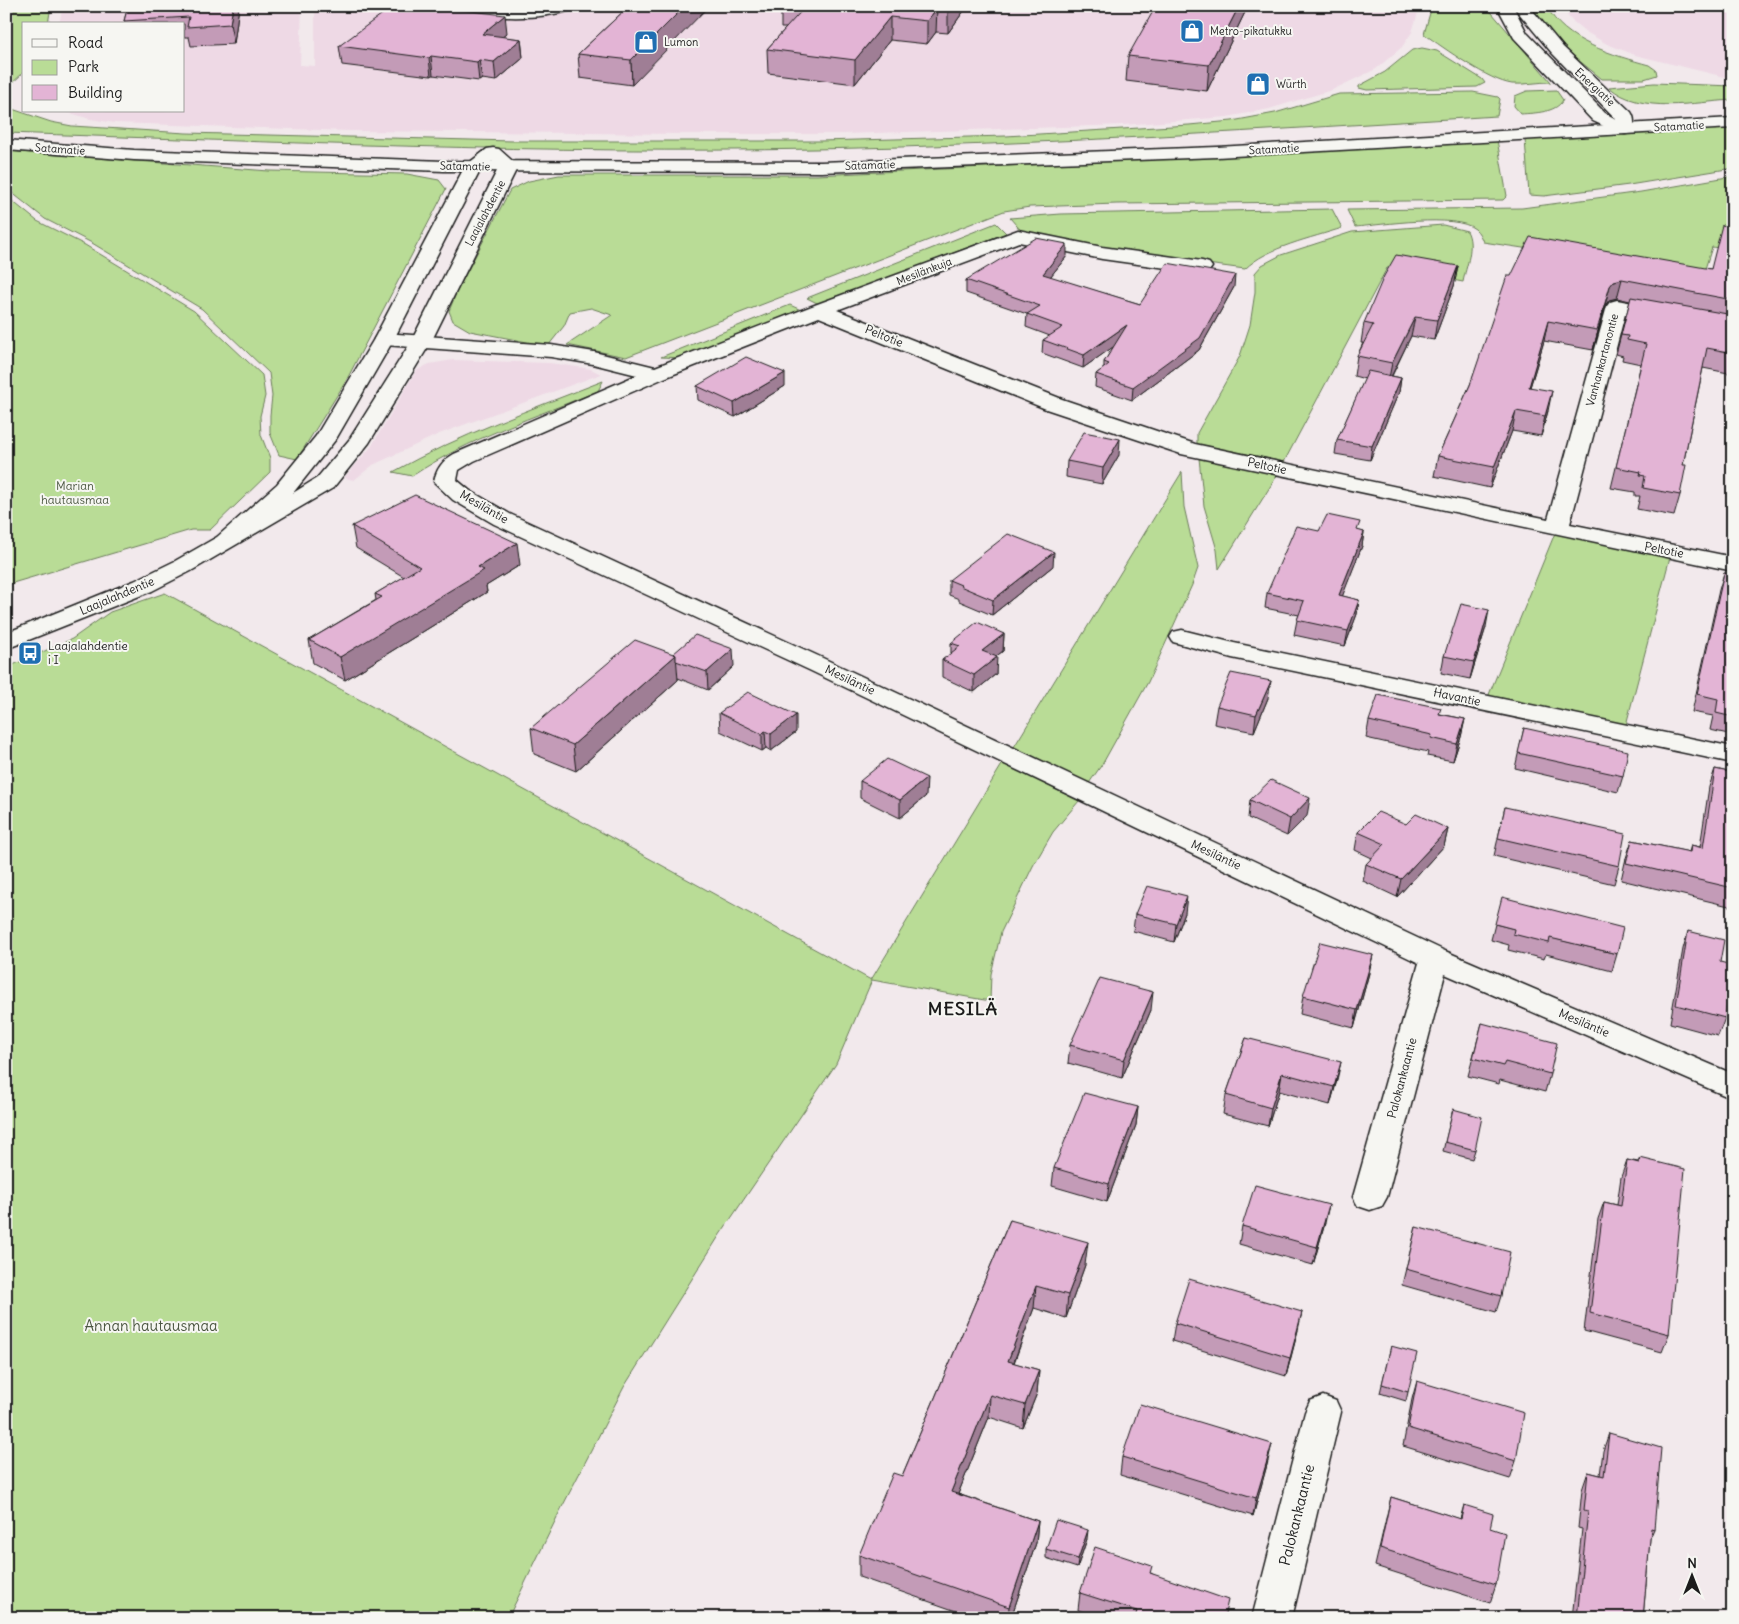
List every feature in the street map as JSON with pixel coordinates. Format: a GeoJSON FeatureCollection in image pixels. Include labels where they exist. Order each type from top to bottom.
{"type":"FeatureCollection","features":[{"type":"Feature","properties":{"kind":"street"},"geometry":{"type":"LineString","coordinates":[[445,6],[532,14],[551,12],[571,6]]}},
{"type":"Feature","properties":{"kind":"street","name":"Energiatie"},"geometry":{"type":"LineString","coordinates":[[1505,6],[1520,35],[1599,117],[1625,122]]}},
{"type":"Feature","properties":{"kind":"street","name":"Energiatie"},"geometry":{"type":"LineString","coordinates":[[1521,6],[1541,34],[1625,122]]}},
{"type":"Feature","properties":{"kind":"street","name":"Satamatie"},"geometry":{"type":"LineString","coordinates":[[6,146],[152,155],[474,166],[687,168],[831,166],[1218,152],[1625,122],[1733,110]]}},
{"type":"Feature","properties":{"kind":"street","name":"Satamatie"},"geometry":{"type":"LineString","coordinates":[[6,140],[494,153],[816,153],[983,149],[1199,140],[1599,117]]}},
{"type":"Feature","properties":{"kind":"street","name":"Satamatie"},"geometry":{"type":"LineString","coordinates":[[1625,122],[1733,122]]}},
{"type":"Feature","properties":{"kind":"street","name":"Laajalahdentie"},"geometry":{"type":"LineString","coordinates":[[6,642],[143,586],[183,566],[225,542],[325,483],[358,443],[421,342],[509,166],[494,153],[474,166],[384,339],[325,439],[285,489],[225,542]]}},
{"type":"Feature","properties":{"kind":"street","name":"Mesilänkuja"},"geometry":{"type":"LineString","coordinates":[[657,374],[819,310],[1018,236],[1102,253],[1202,267]]}},
{"type":"Feature","properties":{"kind":"street","name":"Vanhankartanontie"},"geometry":{"type":"LineString","coordinates":[[1557,528],[1617,306],[1733,328]]}},
{"type":"Feature","properties":{"kind":"street","name":"Peltotie"},"geometry":{"type":"LineString","coordinates":[[819,310],[1054,404],[1189,449],[1733,564]]}},
{"type":"Feature","properties":{"kind":"street"},"geometry":{"type":"LineString","coordinates":[[384,339],[551,351],[594,358],[657,374]]}},
{"type":"Feature","properties":{"kind":"street","name":"Mesiläntie"},"geometry":{"type":"LineString","coordinates":[[657,374],[454,462],[446,473],[446,482],[461,496],[502,519],[818,665],[1435,958],[1733,1087]]}},
{"type":"Feature","properties":{"kind":"street","name":"Havantie"},"geometry":{"type":"LineString","coordinates":[[1182,637],[1232,650],[1733,755]]}},
{"type":"Feature","properties":{"kind":"street","name":"Palokankaantie"},"geometry":{"type":"LineString","coordinates":[[1370,1198],[1435,958]]}},
{"type":"Feature","properties":{"kind":"street","name":"Palokankaantie"},"geometry":{"type":"LineString","coordinates":[[1272,1618],[1323,1412]]}},
{"type":"Feature","properties":{"kind":"shaded area"},"geometry":{"type":"Polygon","coordinates":[[[63,6],[302,6],[300,65],[315,66],[315,6],[419,6],[533,16],[554,14],[581,6],[1420,6],[1412,32],[1402,47],[1376,69],[1332,90],[1269,109],[1227,117],[1123,125],[843,134],[350,131],[115,123],[90,119],[67,112],[185,112],[185,22],[59,22],[63,6]]]}},
{"type":"Feature","properties":{"kind":"shaded area"},"geometry":{"type":"Polygon","coordinates":[[[1562,6],[1733,6],[1733,79],[1635,55],[1607,44],[1586,32],[1570,19],[1562,6]]]}},
{"type":"Feature","properties":{"kind":"shaded area"},"geometry":{"type":"Polygon","coordinates":[[[453,360],[550,363],[591,369],[601,374],[439,434],[373,465],[354,480],[344,478],[371,447],[416,371],[429,364],[453,360]]]}},
{"type":"Feature","properties":{"kind":"green space"},"geometry":{"type":"Polygon","coordinates":[[[6,6],[51,6],[48,22],[22,22],[22,74],[6,89],[6,6]]]}},
{"type":"Feature","properties":{"kind":"green space"},"geometry":{"type":"Polygon","coordinates":[[[1432,6],[1486,6],[1551,82],[1512,84],[1502,82],[1467,63],[1424,34],[1432,6]]]}},
{"type":"Feature","properties":{"kind":"green space"},"geometry":{"type":"Polygon","coordinates":[[[1528,6],[1547,6],[1554,18],[1577,38],[1606,52],[1649,65],[1656,70],[1657,75],[1644,79],[1602,79],[1577,59],[1552,35],[1528,6]]]}},
{"type":"Feature","properties":{"kind":"green space"},"geometry":{"type":"Polygon","coordinates":[[[1422,48],[1437,51],[1482,79],[1485,83],[1477,87],[1367,90],[1359,88],[1359,86],[1385,72],[1412,50],[1422,48]]]}},
{"type":"Feature","properties":{"kind":"green space"},"geometry":{"type":"Polygon","coordinates":[[[1654,83],[1733,86],[1733,100],[1668,105],[1652,104],[1622,96],[1609,87],[1654,83]]]}},
{"type":"Feature","properties":{"kind":"green space"},"geometry":{"type":"Polygon","coordinates":[[[1556,90],[1563,100],[1550,110],[1521,114],[1514,106],[1515,96],[1527,91],[1556,90]]]}},
{"type":"Feature","properties":{"kind":"green space"},"geometry":{"type":"Polygon","coordinates":[[[1473,92],[1500,99],[1497,116],[1156,136],[901,147],[715,150],[512,149],[6,133],[6,107],[51,122],[72,126],[186,133],[513,141],[820,141],[1006,136],[1232,121],[1275,113],[1339,94],[1473,92]]]}},
{"type":"Feature","properties":{"kind":"green space"},"geometry":{"type":"Polygon","coordinates":[[[1733,127],[1733,168],[1629,185],[1544,196],[1529,195],[1525,139],[1733,127]]]}},
{"type":"Feature","properties":{"kind":"green space"},"geometry":{"type":"Polygon","coordinates":[[[1497,140],[1507,196],[1503,200],[1117,204],[1030,207],[1004,211],[626,357],[567,345],[612,315],[591,308],[570,312],[564,326],[548,346],[470,331],[453,321],[449,311],[457,291],[510,190],[529,181],[559,175],[817,175],[1217,156],[1497,140]]]}},
{"type":"Feature","properties":{"kind":"green space"},"geometry":{"type":"Polygon","coordinates":[[[6,151],[269,171],[407,174],[439,180],[446,189],[346,381],[297,459],[279,455],[270,433],[272,396],[269,373],[202,309],[92,243],[45,219],[6,188],[6,151]]]}},
{"type":"Feature","properties":{"kind":"green space"},"geometry":{"type":"Polygon","coordinates":[[[1733,176],[1733,250],[1712,247],[1703,275],[1483,242],[1475,229],[1465,224],[1451,222],[1417,221],[1355,227],[1347,210],[1522,208],[1641,192],[1733,176]]]}},
{"type":"Feature","properties":{"kind":"green space","name":"Marian hautausmaa"},"geometry":{"type":"Polygon","coordinates":[[[6,196],[37,221],[85,245],[194,311],[262,375],[265,396],[260,416],[261,435],[270,458],[270,472],[210,530],[191,530],[6,585],[6,196]]]}},
{"type":"Feature","properties":{"kind":"green space"},"geometry":{"type":"Polygon","coordinates":[[[1332,209],[1342,228],[1277,249],[1254,261],[1245,269],[1146,256],[1023,233],[1010,218],[1061,214],[1332,209]]]}},
{"type":"Feature","properties":{"kind":"green space"},"geometry":{"type":"Polygon","coordinates":[[[996,223],[1006,233],[819,304],[807,298],[996,223]]]}},
{"type":"Feature","properties":{"kind":"green space"},"geometry":{"type":"Polygon","coordinates":[[[1443,225],[1467,231],[1470,250],[1463,282],[1387,268],[1284,462],[1197,444],[1197,433],[1240,356],[1250,325],[1255,292],[1255,273],[1262,265],[1281,255],[1352,232],[1443,225]]]}},
{"type":"Feature","properties":{"kind":"green space"},"geometry":{"type":"Polygon","coordinates":[[[790,305],[801,310],[682,358],[661,357],[790,305]]]}},
{"type":"Feature","properties":{"kind":"green space"},"geometry":{"type":"Polygon","coordinates":[[[603,381],[598,391],[479,439],[412,476],[393,472],[470,434],[603,381]]]}},
{"type":"Feature","properties":{"kind":"green space"},"geometry":{"type":"Polygon","coordinates":[[[1199,458],[1278,474],[1219,569],[1217,550],[1204,506],[1199,458]]]}},
{"type":"Feature","properties":{"kind":"green space"},"geometry":{"type":"Polygon","coordinates":[[[1182,472],[1184,507],[1198,568],[1148,682],[1103,763],[1087,786],[1014,747],[1182,472]]]}},
{"type":"Feature","properties":{"kind":"green space"},"geometry":{"type":"Polygon","coordinates":[[[1555,533],[1670,557],[1626,725],[1488,697],[1555,533]]]}},
{"type":"Feature","properties":{"kind":"green space","name":"Annan hautausmaa"},"geometry":{"type":"Polygon","coordinates":[[[165,593],[871,980],[1003,763],[1079,801],[1053,832],[1033,866],[1001,932],[991,974],[990,1001],[872,980],[836,1064],[719,1236],[624,1387],[559,1513],[508,1618],[6,1618],[6,668],[72,639],[110,612],[165,593]]]}},
{"type":"Feature","properties":{"kind":"building"},"geometry":{"type":"Polygon","coordinates":[[[128,6],[233,6],[230,24],[187,27],[189,17],[124,21],[128,6]]]}},
{"type":"Feature","properties":{"kind":"building"},"geometry":{"type":"Polygon","coordinates":[[[393,6],[437,6],[505,15],[482,34],[521,39],[494,62],[479,60],[477,62],[431,56],[429,58],[339,46],[393,6]]]}},
{"type":"Feature","properties":{"kind":"building"},"geometry":{"type":"Polygon","coordinates":[[[629,6],[685,6],[631,60],[578,54],[629,6]]]}},
{"type":"Feature","properties":{"kind":"building"},"geometry":{"type":"Polygon","coordinates":[[[797,6],[951,6],[948,10],[937,8],[927,21],[890,17],[855,60],[767,49],[805,7],[797,6]]]}},
{"type":"Feature","properties":{"kind":"building"},"geometry":{"type":"Polygon","coordinates":[[[1156,6],[1239,6],[1209,65],[1128,56],[1156,6]]]}},
{"type":"Feature","properties":{"kind":"building"},"geometry":{"type":"Polygon","coordinates":[[[1722,225],[1733,227],[1733,300],[1622,279],[1614,281],[1610,286],[1597,330],[1548,321],[1529,387],[1552,391],[1545,416],[1516,411],[1494,467],[1438,456],[1470,385],[1507,276],[1511,276],[1530,237],[1711,269],[1722,225]]]}},
{"type":"Feature","properties":{"kind":"building"},"geometry":{"type":"Polygon","coordinates":[[[1036,238],[1067,244],[1043,274],[1140,304],[1167,263],[1235,275],[1200,338],[1133,387],[1096,374],[1109,364],[1104,362],[1127,325],[1084,355],[1043,340],[1063,327],[1027,314],[1040,306],[966,280],[1036,238]]]}},
{"type":"Feature","properties":{"kind":"building"},"geometry":{"type":"Polygon","coordinates":[[[1396,255],[1458,266],[1437,320],[1415,317],[1392,363],[1357,356],[1373,325],[1364,323],[1384,276],[1396,255]]]}},
{"type":"Feature","properties":{"kind":"building"},"geometry":{"type":"Polygon","coordinates":[[[1631,297],[1733,315],[1733,353],[1707,348],[1683,465],[1686,465],[1680,495],[1643,488],[1645,476],[1640,475],[1641,472],[1616,467],[1646,344],[1627,340],[1628,336],[1621,335],[1631,297]]]}},
{"type":"Feature","properties":{"kind":"building"},"geometry":{"type":"Polygon","coordinates":[[[746,357],[785,373],[734,403],[697,386],[746,357]]]}},
{"type":"Feature","properties":{"kind":"building"},"geometry":{"type":"Polygon","coordinates":[[[1368,371],[1401,378],[1372,446],[1337,440],[1368,371]]]}},
{"type":"Feature","properties":{"kind":"building"},"geometry":{"type":"Polygon","coordinates":[[[1084,432],[1120,439],[1103,468],[1067,461],[1084,432]]]}},
{"type":"Feature","properties":{"kind":"building"},"geometry":{"type":"Polygon","coordinates":[[[415,495],[517,543],[478,567],[484,570],[340,657],[309,640],[382,597],[375,594],[420,567],[352,526],[415,495]]]}},
{"type":"Feature","properties":{"kind":"building"},"geometry":{"type":"Polygon","coordinates":[[[1327,515],[1360,522],[1357,530],[1364,532],[1339,595],[1359,600],[1348,631],[1297,620],[1304,601],[1267,593],[1296,526],[1319,531],[1327,515]]]}},
{"type":"Feature","properties":{"kind":"building"},"geometry":{"type":"Polygon","coordinates":[[[1008,534],[1054,552],[993,600],[949,580],[1008,534]]]}},
{"type":"Feature","properties":{"kind":"building"},"geometry":{"type":"Polygon","coordinates":[[[1724,573],[1733,575],[1733,717],[1716,713],[1718,699],[1697,694],[1724,573]]]}},
{"type":"Feature","properties":{"kind":"building"},"geometry":{"type":"Polygon","coordinates":[[[1461,604],[1489,610],[1474,662],[1444,656],[1461,604]]]}},
{"type":"Feature","properties":{"kind":"building"},"geometry":{"type":"Polygon","coordinates":[[[977,622],[1004,634],[982,651],[997,657],[974,675],[942,660],[960,646],[951,643],[977,622]]]}},
{"type":"Feature","properties":{"kind":"building"},"geometry":{"type":"Polygon","coordinates":[[[695,635],[733,649],[707,672],[676,661],[676,655],[673,654],[695,635]]]}},
{"type":"Feature","properties":{"kind":"building"},"geometry":{"type":"Polygon","coordinates":[[[635,640],[676,655],[573,745],[531,728],[635,640]]]}},
{"type":"Feature","properties":{"kind":"building"},"geometry":{"type":"Polygon","coordinates":[[[1231,673],[1271,681],[1256,715],[1217,706],[1231,673]]]}},
{"type":"Feature","properties":{"kind":"building"},"geometry":{"type":"Polygon","coordinates":[[[748,692],[796,715],[771,734],[765,731],[762,734],[719,713],[748,692]]]}},
{"type":"Feature","properties":{"kind":"building"},"geometry":{"type":"Polygon","coordinates":[[[1378,695],[1441,708],[1439,714],[1465,719],[1457,744],[1431,738],[1432,735],[1369,721],[1378,695]]]}},
{"type":"Feature","properties":{"kind":"building"},"geometry":{"type":"Polygon","coordinates":[[[1524,728],[1628,751],[1623,776],[1518,753],[1524,728]]]}},
{"type":"Feature","properties":{"kind":"building"},"geometry":{"type":"Polygon","coordinates":[[[887,759],[927,778],[900,800],[860,781],[887,759]]]}},
{"type":"Feature","properties":{"kind":"building"},"geometry":{"type":"Polygon","coordinates":[[[1715,769],[1733,773],[1733,888],[1626,863],[1632,840],[1690,852],[1691,845],[1703,848],[1715,769]]]}},
{"type":"Feature","properties":{"kind":"building"},"geometry":{"type":"Polygon","coordinates":[[[1271,780],[1310,798],[1290,819],[1250,800],[1271,780]]]}},
{"type":"Feature","properties":{"kind":"building"},"geometry":{"type":"Polygon","coordinates":[[[1505,807],[1625,834],[1619,866],[1498,838],[1505,807]]]}},
{"type":"Feature","properties":{"kind":"building"},"geometry":{"type":"Polygon","coordinates":[[[1378,812],[1406,824],[1416,814],[1448,829],[1401,879],[1366,864],[1385,844],[1358,832],[1378,812]]]}},
{"type":"Feature","properties":{"kind":"building"},"geometry":{"type":"Polygon","coordinates":[[[1147,886],[1187,896],[1176,924],[1135,914],[1147,886]]]}},
{"type":"Feature","properties":{"kind":"building"},"geometry":{"type":"Polygon","coordinates":[[[1502,897],[1623,928],[1617,954],[1550,938],[1549,943],[1513,934],[1514,929],[1495,924],[1502,897]]]}},
{"type":"Feature","properties":{"kind":"building"},"geometry":{"type":"Polygon","coordinates":[[[1688,931],[1724,940],[1720,962],[1732,965],[1725,1018],[1676,1005],[1688,931]]]}},
{"type":"Feature","properties":{"kind":"building"},"geometry":{"type":"Polygon","coordinates":[[[1320,942],[1373,955],[1357,1010],[1303,996],[1320,942]]]}},
{"type":"Feature","properties":{"kind":"building"},"geometry":{"type":"Polygon","coordinates":[[[1100,978],[1153,992],[1124,1060],[1070,1045],[1100,978]]]}},
{"type":"Feature","properties":{"kind":"building"},"geometry":{"type":"Polygon","coordinates":[[[1482,1023],[1557,1043],[1550,1074],[1505,1062],[1503,1066],[1473,1058],[1482,1023]]]}},
{"type":"Feature","properties":{"kind":"building"},"geometry":{"type":"Polygon","coordinates":[[[1246,1038],[1341,1062],[1334,1087],[1282,1073],[1271,1108],[1226,1095],[1246,1038]]]}},
{"type":"Feature","properties":{"kind":"building"},"geometry":{"type":"Polygon","coordinates":[[[1084,1093],[1138,1107],[1109,1184],[1054,1168],[1084,1093]]]}},
{"type":"Feature","properties":{"kind":"building"},"geometry":{"type":"Polygon","coordinates":[[[1453,1109],[1482,1117],[1475,1150],[1445,1142],[1453,1109]]]}},
{"type":"Feature","properties":{"kind":"building"},"geometry":{"type":"Polygon","coordinates":[[[1640,1158],[1685,1169],[1669,1334],[1590,1313],[1604,1202],[1621,1206],[1627,1160],[1639,1163],[1640,1158]]]}},
{"type":"Feature","properties":{"kind":"building"},"geometry":{"type":"Polygon","coordinates":[[[1255,1185],[1329,1205],[1317,1247],[1242,1226],[1255,1185]]]}},
{"type":"Feature","properties":{"kind":"building"},"geometry":{"type":"Polygon","coordinates":[[[1010,1220],[1088,1242],[1068,1295],[1036,1286],[1008,1361],[1039,1370],[1025,1405],[990,1395],[951,1492],[1038,1521],[1009,1607],[859,1555],[893,1473],[902,1476],[1010,1220]]]}},
{"type":"Feature","properties":{"kind":"building"},"geometry":{"type":"Polygon","coordinates":[[[1416,1227],[1510,1252],[1501,1296],[1406,1269],[1416,1227]]]}},
{"type":"Feature","properties":{"kind":"building"},"geometry":{"type":"Polygon","coordinates":[[[1189,1279],[1302,1312],[1290,1358],[1175,1323],[1189,1279]]]}},
{"type":"Feature","properties":{"kind":"building"},"geometry":{"type":"Polygon","coordinates":[[[1391,1346],[1417,1353],[1408,1392],[1382,1384],[1391,1346]]]}},
{"type":"Feature","properties":{"kind":"building"},"geometry":{"type":"Polygon","coordinates":[[[1417,1381],[1524,1413],[1516,1461],[1408,1428],[1417,1381]]]}},
{"type":"Feature","properties":{"kind":"building"},"geometry":{"type":"Polygon","coordinates":[[[1140,1404],[1272,1444],[1256,1498],[1122,1457],[1140,1404]]]}},
{"type":"Feature","properties":{"kind":"building"},"geometry":{"type":"Polygon","coordinates":[[[1609,1433],[1661,1448],[1654,1529],[1651,1528],[1643,1618],[1577,1618],[1588,1511],[1584,1510],[1588,1472],[1604,1476],[1609,1433]]]}},
{"type":"Feature","properties":{"kind":"building"},"geometry":{"type":"Polygon","coordinates":[[[1391,1497],[1461,1519],[1464,1505],[1493,1514],[1490,1528],[1505,1533],[1496,1585],[1380,1548],[1391,1497]]]}},
{"type":"Feature","properties":{"kind":"building"},"geometry":{"type":"Polygon","coordinates":[[[1056,1520],[1088,1530],[1078,1559],[1046,1549],[1056,1520]]]}},
{"type":"Feature","properties":{"kind":"building"},"geometry":{"type":"Polygon","coordinates":[[[1095,1547],[1152,1566],[1150,1573],[1228,1600],[1224,1618],[1135,1618],[1137,1611],[1080,1593],[1095,1547]]]}},
{"type":"Feature","properties":{"kind":"place","name":"Metro-pikatukku"},"geometry":{"type":"Point","coordinates":[1192,31]}},
{"type":"Feature","properties":{"kind":"place","name":"Lumon"},"geometry":{"type":"Point","coordinates":[646,42]}},
{"type":"Feature","properties":{"kind":"place","name":"Würth"},"geometry":{"type":"Point","coordinates":[1258,84]}},
{"type":"Feature","properties":{"kind":"place","name":"Laajalahdentie i I"},"geometry":{"type":"Point","coordinates":[30,653]}},
{"type":"Feature","properties":{"kind":"district","name":"MESILÄ"},"geometry":{"type":"Point","coordinates":[963,1009]}}]}
